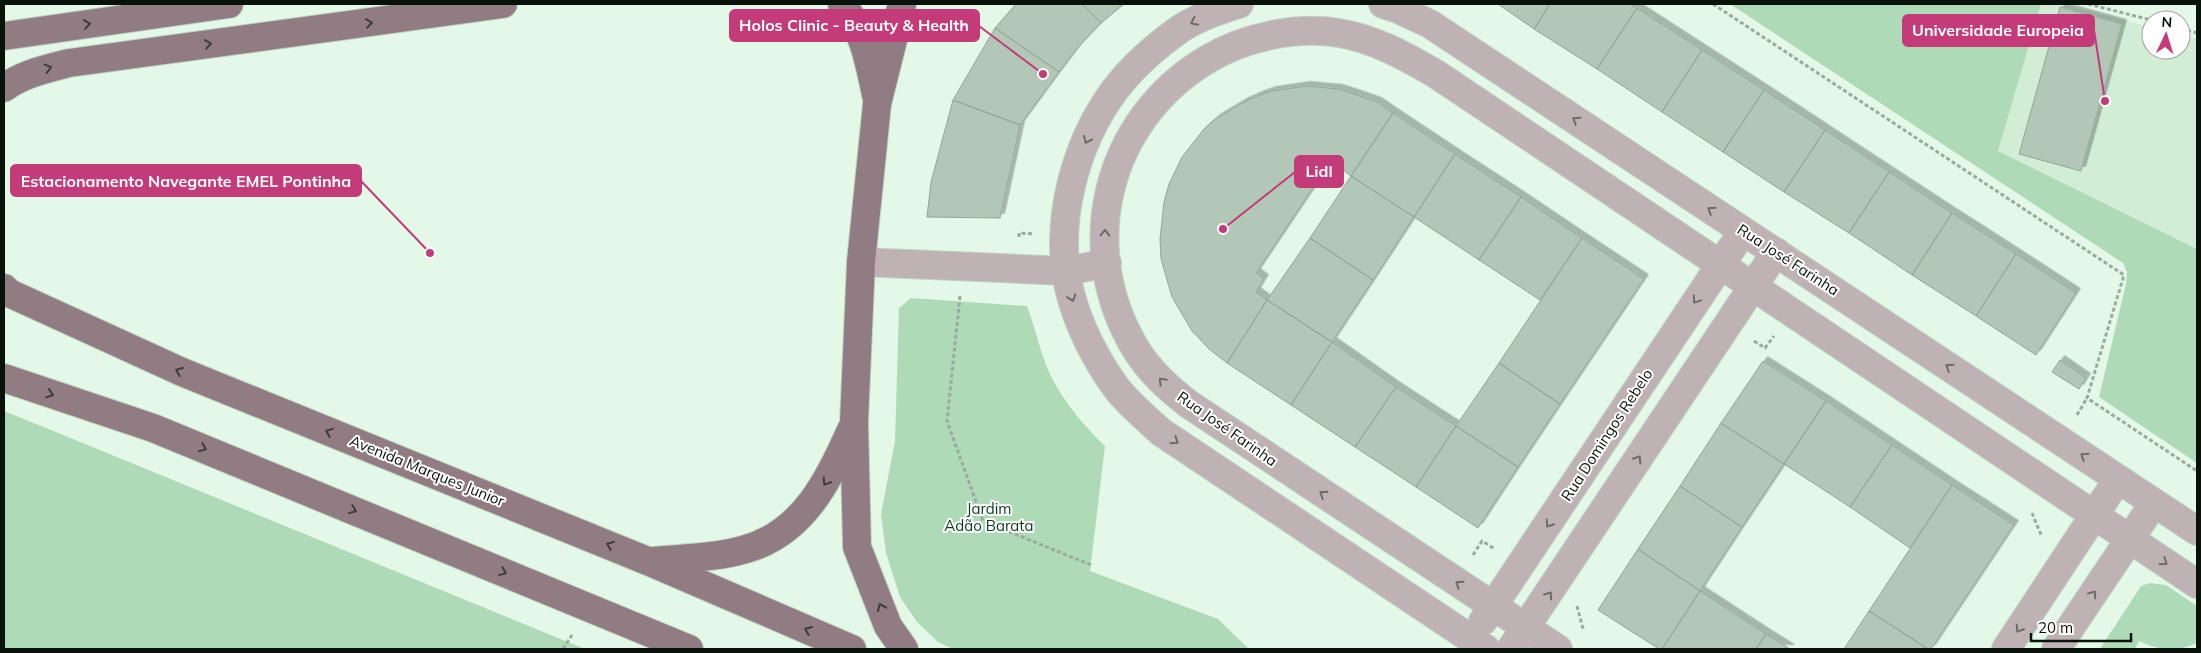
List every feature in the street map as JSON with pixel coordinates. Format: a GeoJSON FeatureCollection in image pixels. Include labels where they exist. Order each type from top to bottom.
{"type":"FeatureCollection","features":[{"type":"Feature","properties":{"kind":"main road"},"geometry":{"type":"LineString","coordinates":[[4,36],[229,4]]}},
{"type":"Feature","properties":{"kind":"main road"},"geometry":{"type":"LineString","coordinates":[[4,88],[12,82],[38,71],[69,63],[502,4]]}},
{"type":"Feature","properties":{"kind":"main road"},"geometry":{"type":"LineString","coordinates":[[842,4],[853,17],[866,48],[878,104]]}},
{"type":"Feature","properties":{"kind":"main road"},"geometry":{"type":"LineString","coordinates":[[902,4],[878,104],[861,262],[854,422],[857,547],[888,626],[904,649]]}},
{"type":"Feature","properties":{"kind":"main road","name":"Avenida Marques Junior"},"geometry":{"type":"LineString","coordinates":[[4,288],[9,293],[182,372],[650,562],[852,649]]}},
{"type":"Feature","properties":{"kind":"main road"},"geometry":{"type":"LineString","coordinates":[[4,378],[153,428],[689,649]]}},
{"type":"Feature","properties":{"kind":"main road"},"geometry":{"type":"LineString","coordinates":[[650,562],[723,554],[747,549],[772,538],[784,530],[811,505],[832,473],[854,422]]}},
{"type":"Feature","properties":{"kind":"street"},"geometry":{"type":"LineString","coordinates":[[1239,4],[1182,28],[1137,64],[1114,90],[1096,120],[1080,155],[1070,193],[1065,236],[1064,249],[1069,288],[1080,323],[1097,358],[1118,390],[1161,432],[1479,644]]}},
{"type":"Feature","properties":{"kind":"street","name":"Rua José Farinha"},"geometry":{"type":"LineString","coordinates":[[1383,4],[1430,24],[2197,531]]}},
{"type":"Feature","properties":{"kind":"street","name":"Rua José Farinha"},"geometry":{"type":"LineString","coordinates":[[1558,649],[1518,639],[1493,607],[1216,423],[1171,390],[1138,352],[1124,326],[1108,278],[1106,263],[1105,227],[1108,200],[1115,172],[1140,120],[1157,99],[1176,80],[1221,52],[1246,42],[1302,32],[1338,33],[1372,41],[1392,49],[1436,74],[2197,584]]}},
{"type":"Feature","properties":{"kind":"street"},"geometry":{"type":"LineString","coordinates":[[1436,74],[1457,42]]}},
{"type":"Feature","properties":{"kind":"street","name":"Rua Domingos Rebelo"},"geometry":{"type":"LineString","coordinates":[[1479,644],[1493,607],[1744,231]]}},
{"type":"Feature","properties":{"kind":"street"},"geometry":{"type":"LineString","coordinates":[[1518,639],[1776,252]]}},
{"type":"Feature","properties":{"kind":"street"},"geometry":{"type":"LineString","coordinates":[[861,262],[1067,271],[1106,263]]}},
{"type":"Feature","properties":{"kind":"street"},"geometry":{"type":"LineString","coordinates":[[2006,649],[2118,479]]}},
{"type":"Feature","properties":{"kind":"street"},"geometry":{"type":"LineString","coordinates":[[2056,649],[2154,503]]}},
{"type":"Feature","properties":{"kind":"path"},"geometry":{"type":"LineString","coordinates":[[1714,4],[2124,276],[2087,398],[2197,471]]}},
{"type":"Feature","properties":{"kind":"path"},"geometry":{"type":"LineString","coordinates":[[2088,4],[2141,17]]}},
{"type":"Feature","properties":{"kind":"path"},"geometry":{"type":"LineString","coordinates":[[1017,269],[1019,233],[1065,236]]}},
{"type":"Feature","properties":{"kind":"path"},"geometry":{"type":"LineString","coordinates":[[969,295],[960,294],[947,421],[983,522],[1091,565]]}},
{"type":"Feature","properties":{"kind":"path"},"geometry":{"type":"LineString","coordinates":[[563,649],[573,634]]}},
{"type":"Feature","properties":{"kind":"shaded area"},"geometry":{"type":"Polygon","coordinates":[[[2041,4],[2060,4],[2141,24],[2141,60],[2191,60],[2191,38],[2197,39],[2197,249],[1998,151],[2041,4]]]}},
{"type":"Feature","properties":{"kind":"green space"},"geometry":{"type":"Polygon","coordinates":[[[1730,4],[2041,4],[1998,151],[2197,249],[2197,463],[2099,397],[2126,284],[2127,272],[2123,263],[1730,4]]]}},
{"type":"Feature","properties":{"kind":"green space","name":"Jardim Adão Barata"},"geometry":{"type":"Polygon","coordinates":[[[911,298],[1027,306],[1046,365],[1057,387],[1079,419],[1105,446],[1090,571],[1218,619],[1249,649],[953,649],[938,642],[917,622],[900,597],[886,553],[881,514],[895,441],[899,308],[911,298]]]}},
{"type":"Feature","properties":{"kind":"green space"},"geometry":{"type":"Polygon","coordinates":[[[4,411],[51,430],[585,649],[4,649],[4,411]]]}},
{"type":"Feature","properties":{"kind":"green space"},"geometry":{"type":"Polygon","coordinates":[[[2150,583],[2166,585],[2197,606],[2197,643],[2168,650],[2139,641],[2135,649],[2100,649],[2141,586],[2150,583]]]}},
{"type":"Feature","properties":{"kind":"building"},"geometry":{"type":"Polygon","coordinates":[[[1016,4],[1082,4],[1101,23],[1078,47],[1059,72],[995,28],[1016,4]]]}},
{"type":"Feature","properties":{"kind":"building"},"geometry":{"type":"Polygon","coordinates":[[[1082,4],[1124,4],[1101,23],[1082,4]]]}},
{"type":"Feature","properties":{"kind":"building"},"geometry":{"type":"Polygon","coordinates":[[[1498,4],[1550,4],[1534,29],[1498,4]]]}},
{"type":"Feature","properties":{"kind":"building"},"geometry":{"type":"Polygon","coordinates":[[[1550,4],[1630,4],[1637,8],[1597,69],[1534,29],[1550,4]]]}},
{"type":"Feature","properties":{"kind":"building"},"geometry":{"type":"Polygon","coordinates":[[[2060,7],[2122,24],[2081,171],[2019,154],[2060,7]]]}},
{"type":"Feature","properties":{"kind":"building"},"geometry":{"type":"Polygon","coordinates":[[[1637,8],[1702,50],[1662,112],[1597,69],[1637,8]]]}},
{"type":"Feature","properties":{"kind":"building"},"geometry":{"type":"Polygon","coordinates":[[[995,28],[1059,72],[1020,125],[953,100],[995,28]]]}},
{"type":"Feature","properties":{"kind":"building"},"geometry":{"type":"Polygon","coordinates":[[[1702,50],[1764,90],[1723,152],[1662,112],[1702,50]]]}},
{"type":"Feature","properties":{"kind":"building"},"geometry":{"type":"Polygon","coordinates":[[[1306,86],[1338,89],[1351,93],[1377,102],[1393,113],[1351,176],[1339,167],[1329,181],[1321,176],[1256,273],[1264,279],[1256,292],[1267,300],[1227,363],[1209,349],[1192,331],[1172,297],[1161,259],[1160,239],[1164,202],[1169,184],[1182,157],[1204,129],[1217,118],[1260,95],[1272,91],[1306,86]]]}},
{"type":"Feature","properties":{"kind":"building"},"geometry":{"type":"Polygon","coordinates":[[[1764,90],[1825,130],[1784,192],[1723,152],[1764,90]]]}},
{"type":"Feature","properties":{"kind":"building"},"geometry":{"type":"Polygon","coordinates":[[[953,100],[1020,125],[1000,218],[927,217],[931,182],[953,100]]]}},
{"type":"Feature","properties":{"kind":"building"},"geometry":{"type":"Polygon","coordinates":[[[1393,113],[1455,154],[1414,217],[1351,176],[1393,113]]]}},
{"type":"Feature","properties":{"kind":"building"},"geometry":{"type":"Polygon","coordinates":[[[1825,130],[1889,172],[1849,233],[1784,192],[1825,130]]]}},
{"type":"Feature","properties":{"kind":"building"},"geometry":{"type":"Polygon","coordinates":[[[1455,154],[1521,197],[1479,260],[1414,217],[1455,154]]]}},
{"type":"Feature","properties":{"kind":"building"},"geometry":{"type":"Polygon","coordinates":[[[1889,172],[1952,213],[1912,275],[1849,233],[1889,172]]]}},
{"type":"Feature","properties":{"kind":"building"},"geometry":{"type":"Polygon","coordinates":[[[1351,176],[1414,217],[1373,280],[1310,238],[1351,176]]]}},
{"type":"Feature","properties":{"kind":"building"},"geometry":{"type":"Polygon","coordinates":[[[1521,197],[1582,238],[1540,300],[1479,260],[1521,197]]]}},
{"type":"Feature","properties":{"kind":"building"},"geometry":{"type":"Polygon","coordinates":[[[1952,213],[2016,254],[1976,316],[1912,275],[1952,213]]]}},
{"type":"Feature","properties":{"kind":"building"},"geometry":{"type":"Polygon","coordinates":[[[1310,238],[1373,280],[1332,342],[1267,300],[1310,238]]]}},
{"type":"Feature","properties":{"kind":"building"},"geometry":{"type":"Polygon","coordinates":[[[1582,238],[1644,279],[1560,404],[1499,363],[1582,238]]]}},
{"type":"Feature","properties":{"kind":"building"},"geometry":{"type":"Polygon","coordinates":[[[2016,254],[2076,293],[2036,355],[1976,316],[2016,254]]]}},
{"type":"Feature","properties":{"kind":"building"},"geometry":{"type":"Polygon","coordinates":[[[1267,300],[1332,342],[1291,405],[1227,363],[1267,300]]]}},
{"type":"Feature","properties":{"kind":"building"},"geometry":{"type":"Polygon","coordinates":[[[1332,342],[1396,387],[1355,447],[1291,405],[1332,342]]]}},
{"type":"Feature","properties":{"kind":"building"},"geometry":{"type":"Polygon","coordinates":[[[2060,360],[2086,378],[2079,389],[2052,372],[2060,360]]]}},
{"type":"Feature","properties":{"kind":"building"},"geometry":{"type":"Polygon","coordinates":[[[1763,361],[1826,401],[1784,464],[1721,423],[1763,361]]]}},
{"type":"Feature","properties":{"kind":"building"},"geometry":{"type":"Polygon","coordinates":[[[1499,363],[1560,404],[1518,467],[1456,426],[1499,363]]]}},
{"type":"Feature","properties":{"kind":"building"},"geometry":{"type":"Polygon","coordinates":[[[1396,387],[1456,426],[1416,487],[1355,447],[1396,387]]]}},
{"type":"Feature","properties":{"kind":"building"},"geometry":{"type":"Polygon","coordinates":[[[1826,401],[1892,445],[1850,507],[1784,464],[1826,401]]]}},
{"type":"Feature","properties":{"kind":"building"},"geometry":{"type":"Polygon","coordinates":[[[1721,423],[1784,464],[1742,527],[1680,486],[1721,423]]]}},
{"type":"Feature","properties":{"kind":"building"},"geometry":{"type":"Polygon","coordinates":[[[1456,426],[1518,467],[1478,528],[1416,487],[1456,426]]]}},
{"type":"Feature","properties":{"kind":"building"},"geometry":{"type":"Polygon","coordinates":[[[1892,445],[1952,485],[1910,548],[1850,507],[1892,445]]]}},
{"type":"Feature","properties":{"kind":"building"},"geometry":{"type":"Polygon","coordinates":[[[1952,485],[2014,525],[1931,649],[1928,649],[1869,611],[1952,485]]]}},
{"type":"Feature","properties":{"kind":"building"},"geometry":{"type":"Polygon","coordinates":[[[1680,486],[1742,527],[1700,591],[1638,549],[1680,486]]]}},
{"type":"Feature","properties":{"kind":"building"},"geometry":{"type":"Polygon","coordinates":[[[1638,549],[1700,591],[1662,649],[1659,649],[1598,610],[1638,549]]]}},
{"type":"Feature","properties":{"kind":"building"},"geometry":{"type":"Polygon","coordinates":[[[1700,591],[1766,634],[1756,649],[1662,649],[1700,591]]]}},
{"type":"Feature","properties":{"kind":"building"},"geometry":{"type":"Polygon","coordinates":[[[1869,611],[1928,649],[1844,649],[1869,611]]]}},
{"type":"Feature","properties":{"kind":"building"},"geometry":{"type":"Polygon","coordinates":[[[1766,634],[1790,649],[1756,649],[1766,634]]]}},
{"type":"Feature","properties":{"kind":"place","name":"Holos Clinic - Beauty & Health"},"geometry":{"type":"Point","coordinates":[1043,74]}},
{"type":"Feature","properties":{"kind":"place","name":"Universidade Europeia"},"geometry":{"type":"Point","coordinates":[2105,101]}},
{"type":"Feature","properties":{"kind":"place","name":"Lidl"},"geometry":{"type":"Point","coordinates":[1223,229]}},
{"type":"Feature","properties":{"kind":"place","name":"Estacionamento Navegante EMEL Pontinha"},"geometry":{"type":"Point","coordinates":[430,253]}}]}
